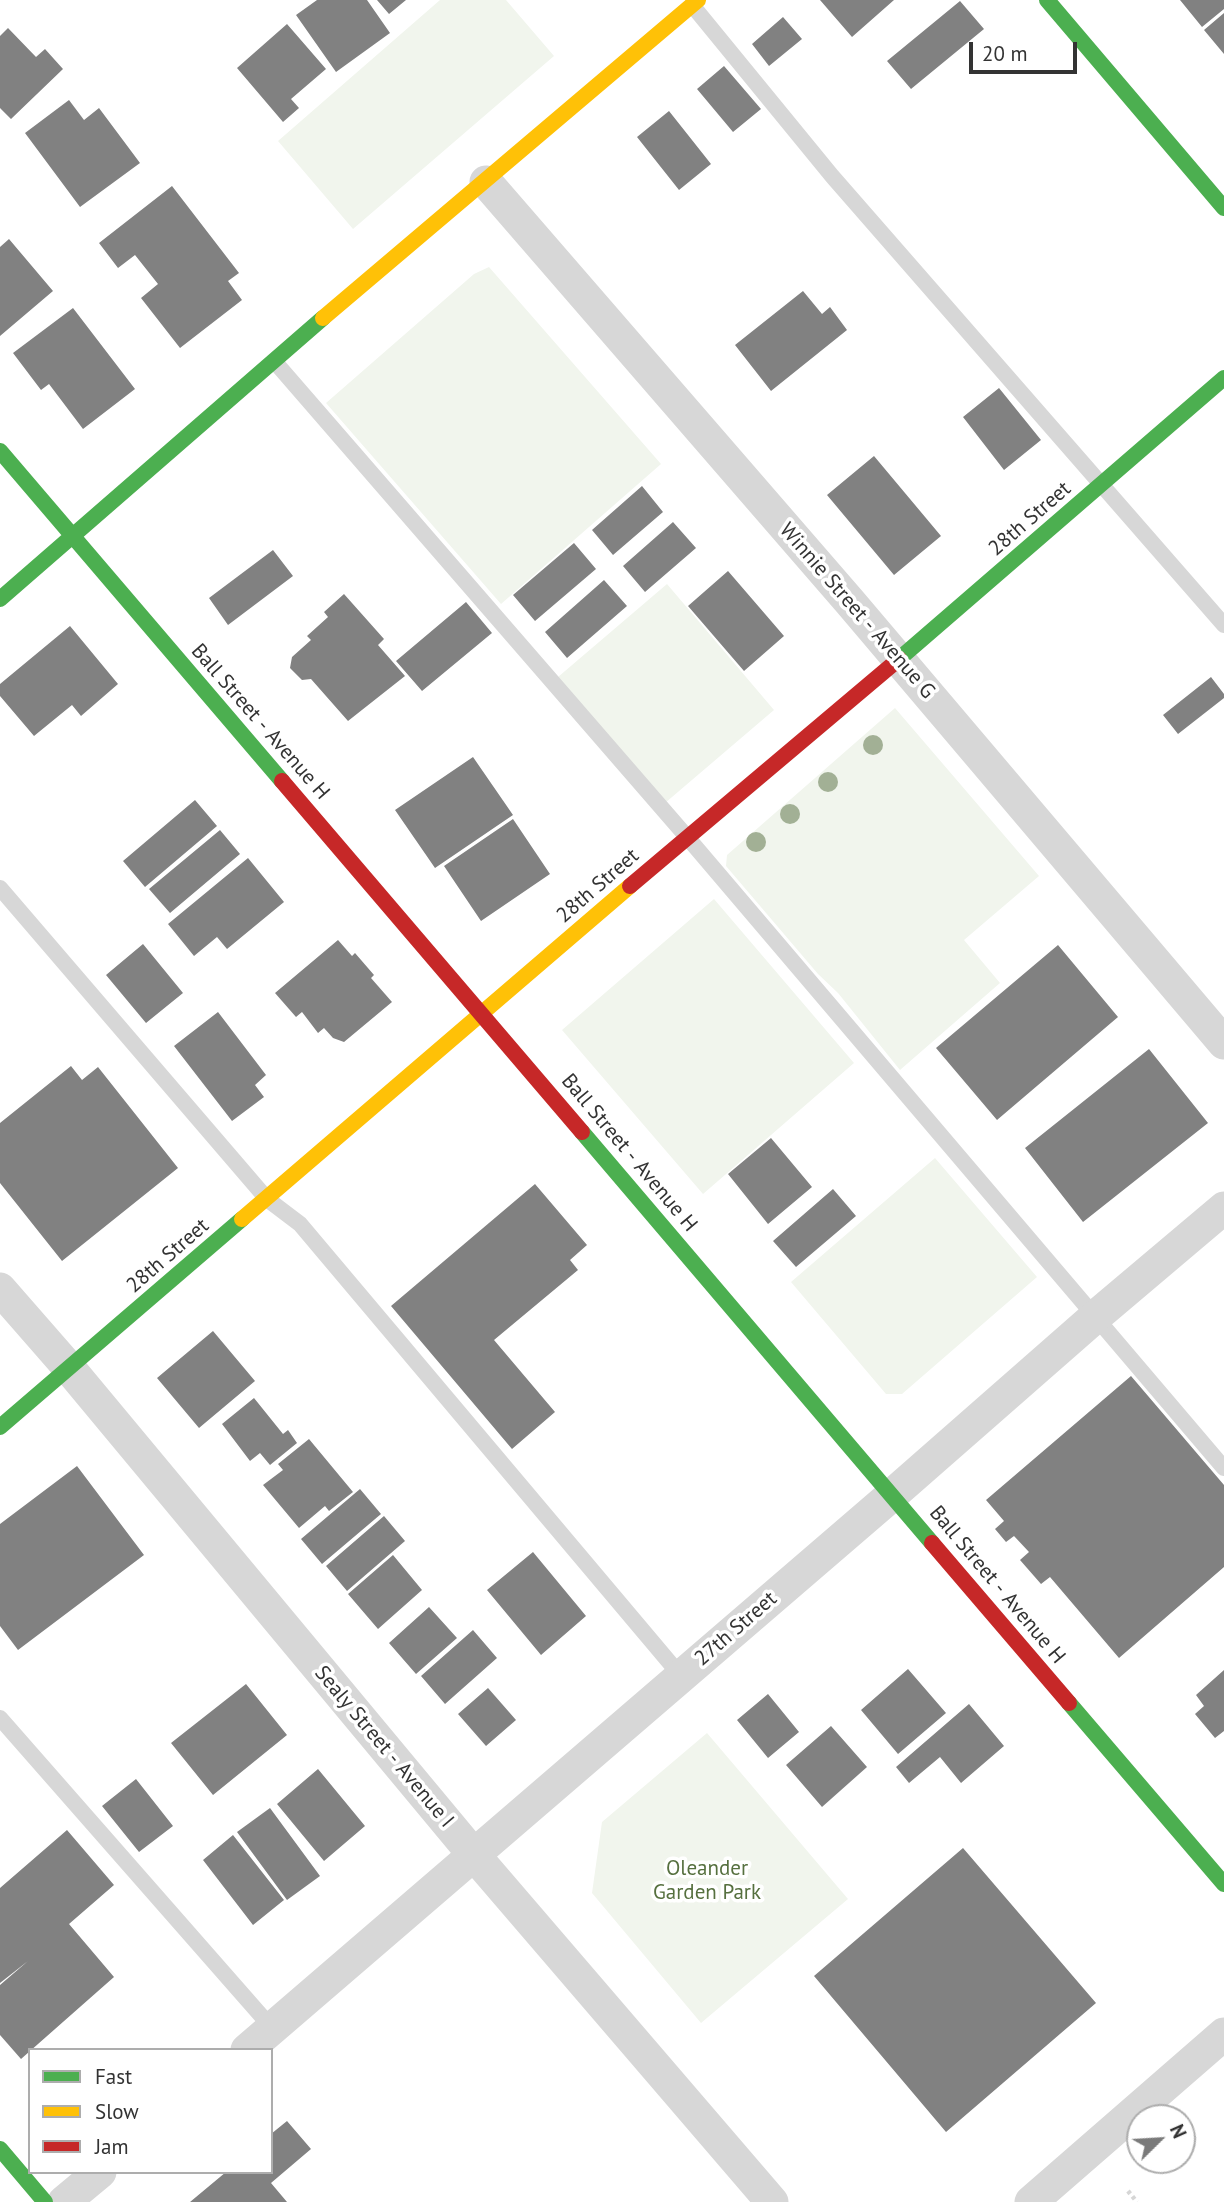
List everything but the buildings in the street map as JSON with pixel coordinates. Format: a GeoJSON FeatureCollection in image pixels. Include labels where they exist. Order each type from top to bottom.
{"type":"FeatureCollection","features":[{"type":"Feature","properties":{"kind":"street"},"geometry":{"type":"LineString","coordinates":[[1047,0],[1224,208]]}},
{"type":"Feature","properties":{"kind":"street"},"geometry":{"type":"LineString","coordinates":[[0,599],[349,296],[695,2]]}},
{"type":"Feature","properties":{"kind":"street","name":"Winnie Street - Avenue G"},"geometry":{"type":"LineString","coordinates":[[486,182],[898,659],[1224,1043]]}},
{"type":"Feature","properties":{"kind":"street","name":"28th Street"},"geometry":{"type":"LineString","coordinates":[[0,1427],[1224,379]]}},
{"type":"Feature","properties":{"kind":"street","name":"Ball Street - Avenue H"},"geometry":{"type":"LineString","coordinates":[[0,451],[1224,1884]]}},
{"type":"Feature","properties":{"kind":"street","name":"27th Street"},"geometry":{"type":"LineString","coordinates":[[249,2048],[1224,1208]]}},
{"type":"Feature","properties":{"kind":"street","name":"Sealy Street - Avenue I"},"geometry":{"type":"LineString","coordinates":[[0,1289],[69,1368],[474,1855],[772,2202]]}},
{"type":"Feature","properties":{"kind":"street"},"geometry":{"type":"LineString","coordinates":[[1031,2202],[1224,2034]]}},
{"type":"Feature","properties":{"kind":"street"},"geometry":{"type":"LineString","coordinates":[[0,2149],[45,2202]]}},
{"type":"Feature","properties":{"kind":"street"},"geometry":{"type":"LineString","coordinates":[[64,2202],[98,2174]]}},
{"type":"Feature","properties":{"kind":"lane"},"geometry":{"type":"LineString","coordinates":[[695,2],[832,176],[1224,625]]}},
{"type":"Feature","properties":{"kind":"lane"},"geometry":{"type":"LineString","coordinates":[[275,362],[687,837],[1224,1468]]}},
{"type":"Feature","properties":{"kind":"lane"},"geometry":{"type":"LineString","coordinates":[[0,888],[267,1199],[300,1224],[681,1676]]}},
{"type":"Feature","properties":{"kind":"lane"},"geometry":{"type":"LineString","coordinates":[[0,1718],[272,2028]]}},
{"type":"Feature","properties":{"kind":"path"},"geometry":{"type":"LineString","coordinates":[[1128,2191],[1137,2202]]}},
{"type":"Feature","properties":{"kind":"green space"},"geometry":{"type":"Polygon","coordinates":[[[440,0],[506,0],[554,56],[353,229],[278,141],[440,0]]]}},
{"type":"Feature","properties":{"kind":"green space"},"geometry":{"type":"Polygon","coordinates":[[[489,267],[661,464],[501,604],[326,403],[474,274],[489,267]]]}},
{"type":"Feature","properties":{"kind":"green space"},"geometry":{"type":"Polygon","coordinates":[[[667,584],[774,710],[665,803],[558,677],[667,584]]]}},
{"type":"Feature","properties":{"kind":"green space"},"geometry":{"type":"Polygon","coordinates":[[[895,708],[1039,876],[964,940],[1000,983],[900,1070],[838,993],[818,974],[726,866],[727,855],[895,708]]]}},
{"type":"Feature","properties":{"kind":"green space"},"geometry":{"type":"Polygon","coordinates":[[[714,899],[854,1063],[703,1194],[562,1030],[714,899]]]}},
{"type":"Feature","properties":{"kind":"green space"},"geometry":{"type":"Polygon","coordinates":[[[935,1158],[1037,1277],[902,1394],[886,1394],[791,1282],[935,1158]]]}},
{"type":"Feature","properties":{"kind":"green space","name":"Oleander Garden Park"},"geometry":{"type":"Polygon","coordinates":[[[707,1733],[848,1899],[701,2023],[592,1893],[602,1822],[707,1733]]]}},
{"type":"Feature","properties":{"kind":"traffic: fast"},"geometry":{"type":"LineString","coordinates":[[1047,0],[1224,208]]}},
{"type":"Feature","properties":{"kind":"traffic: fast"},"geometry":{"type":"LineString","coordinates":[[0,599],[323,318]]}},
{"type":"Feature","properties":{"kind":"traffic: fast"},"geometry":{"type":"LineString","coordinates":[[899,659],[1224,378]]}},
{"type":"Feature","properties":{"kind":"traffic: fast"},"geometry":{"type":"LineString","coordinates":[[0,451],[282,781]]}},
{"type":"Feature","properties":{"kind":"traffic: fast"},"geometry":{"type":"LineString","coordinates":[[582,1132],[932,1543]]}},
{"type":"Feature","properties":{"kind":"traffic: fast"},"geometry":{"type":"LineString","coordinates":[[0,1427],[242,1219]]}},
{"type":"Feature","properties":{"kind":"traffic: fast"},"geometry":{"type":"LineString","coordinates":[[1069,1703],[1224,1884]]}},
{"type":"Feature","properties":{"kind":"traffic: fast"},"geometry":{"type":"LineString","coordinates":[[0,2149],[45,2202]]}},
{"type":"Feature","properties":{"kind":"traffic: slow"},"geometry":{"type":"LineString","coordinates":[[323,318],[698,0]]}},
{"type":"Feature","properties":{"kind":"traffic: slow"},"geometry":{"type":"LineString","coordinates":[[242,1219],[630,886]]}},
{"type":"Feature","properties":{"kind":"traffic: jam"},"geometry":{"type":"LineString","coordinates":[[630,886],[899,659]]}},
{"type":"Feature","properties":{"kind":"traffic: jam"},"geometry":{"type":"LineString","coordinates":[[282,781],[582,1132]]}},
{"type":"Feature","properties":{"kind":"traffic: jam"},"geometry":{"type":"LineString","coordinates":[[932,1543],[1069,1703]]}}]}
